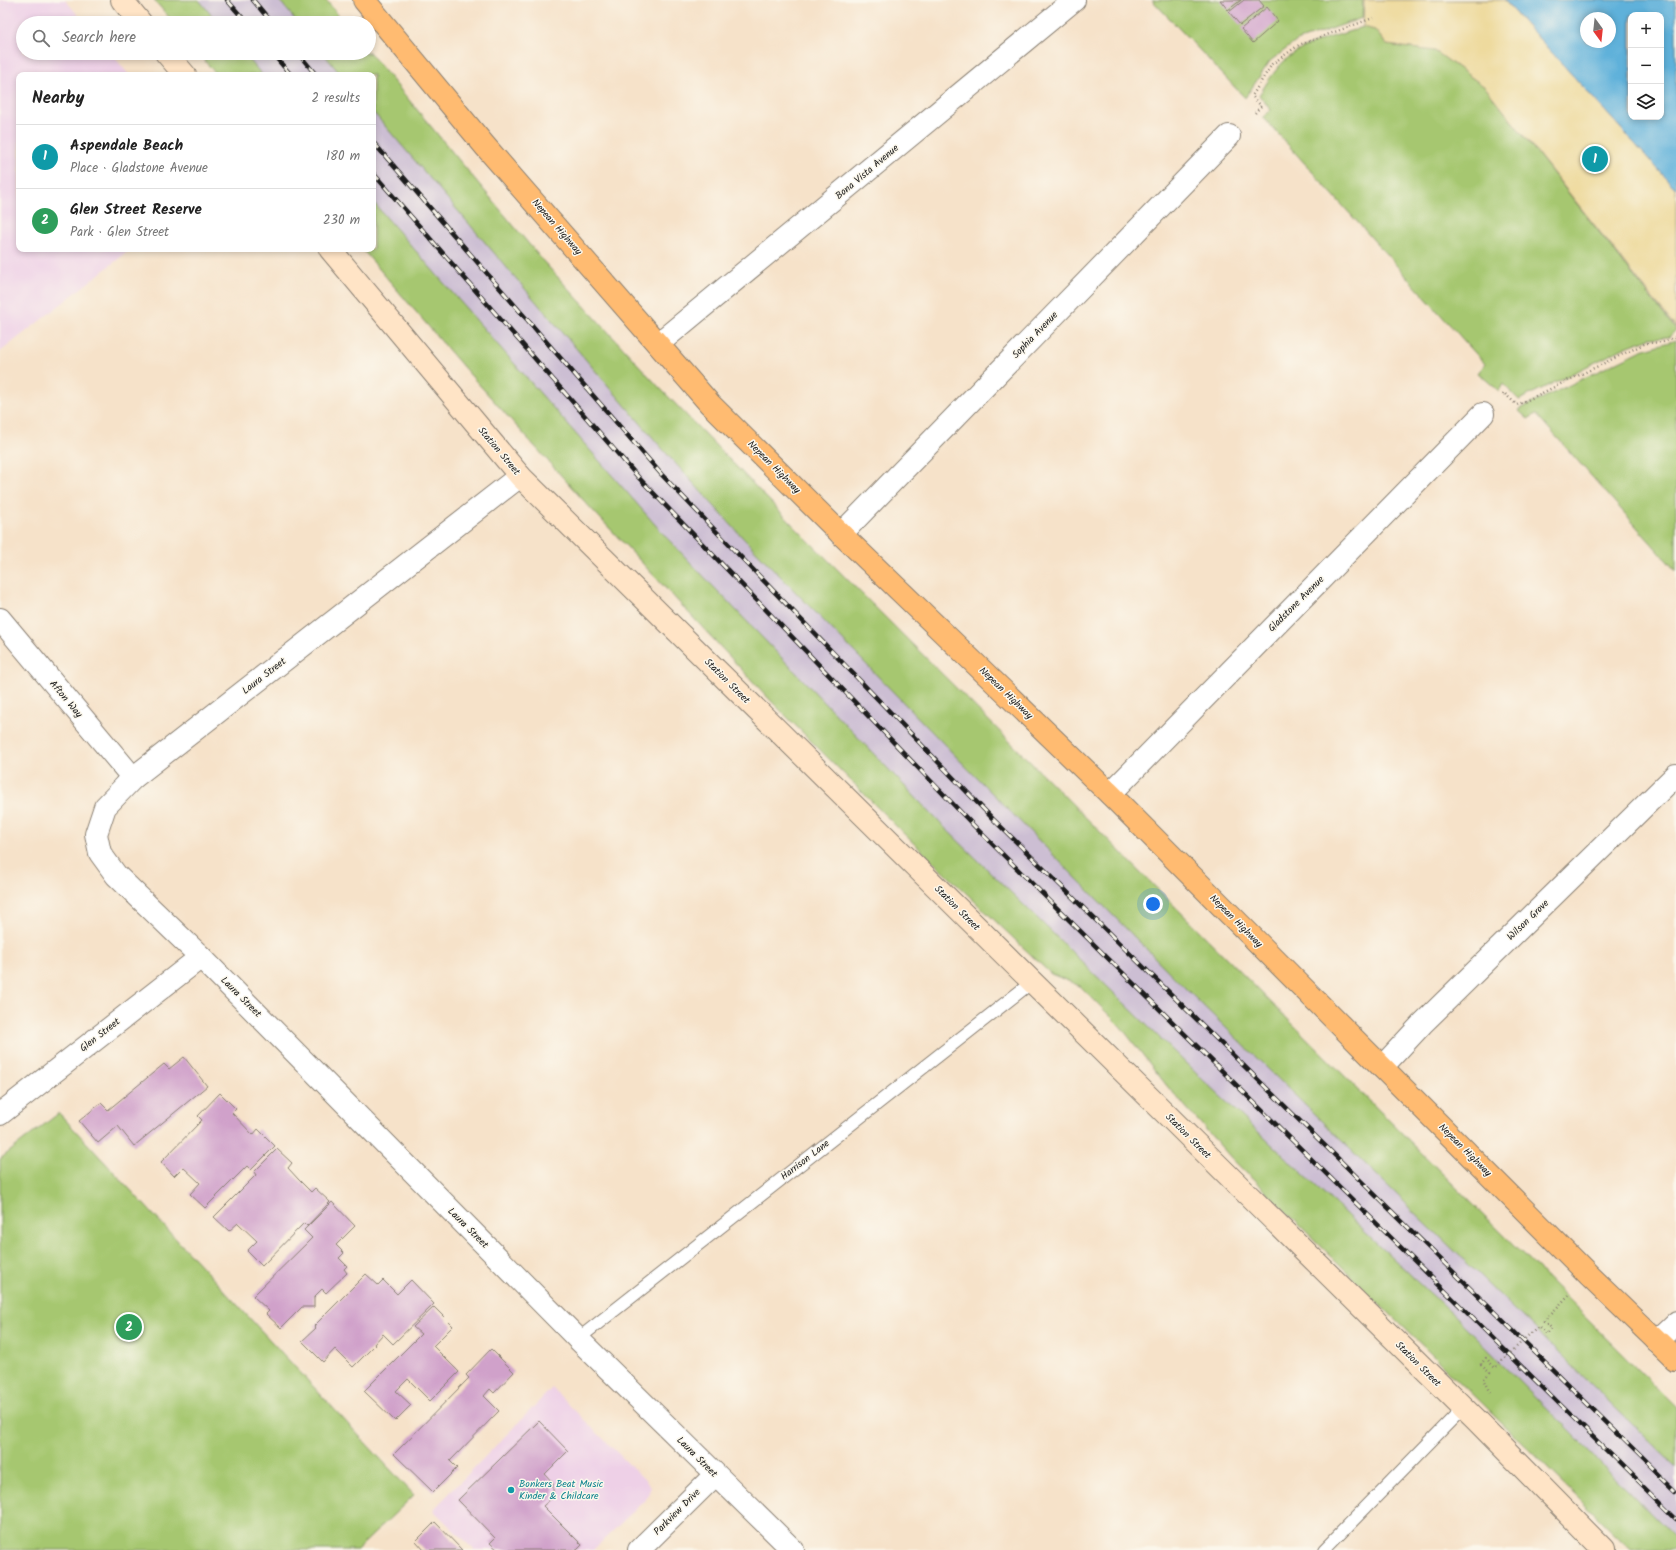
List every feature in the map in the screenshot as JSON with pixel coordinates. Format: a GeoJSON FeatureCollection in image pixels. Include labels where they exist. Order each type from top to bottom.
{"type":"FeatureCollection","features":[{"type":"Feature","properties":{"kind":"highway","name":"Nepean Highway"},"geometry":{"type":"LineString","coordinates":[[364,0],[485,146],[659,343],[710,404],[841,534],[1110,794],[1589,1275],[1676,1359]]}},
{"type":"Feature","properties":{"kind":"street"},"geometry":{"type":"LineString","coordinates":[[122,0],[135,16]]}},
{"type":"Feature","properties":{"kind":"street","name":"Bona Vista Avenue"},"geometry":{"type":"LineString","coordinates":[[659,343],[1074,0]]}},
{"type":"Feature","properties":{"kind":"street"},"geometry":{"type":"LineString","coordinates":[[172,60],[182,72]]}},
{"type":"Feature","properties":{"kind":"street","name":"Sophia Avenue"},"geometry":{"type":"LineString","coordinates":[[841,534],[1229,136]]}},
{"type":"Feature","properties":{"kind":"street","name":"Station Street"},"geometry":{"type":"LineString","coordinates":[[333,252],[520,476],[1469,1414],[1604,1550]]}},
{"type":"Feature","properties":{"kind":"street","name":"Gladstone Avenue"},"geometry":{"type":"LineString","coordinates":[[1110,794],[1483,414]]}},
{"type":"Feature","properties":{"kind":"street","name":"Laura Street"},"geometry":{"type":"LineString","coordinates":[[520,476],[133,778],[105,807],[96,834],[100,853],[116,875],[201,957],[578,1339],[793,1550]]}},
{"type":"Feature","properties":{"kind":"street","name":"Afton Way"},"geometry":{"type":"LineString","coordinates":[[0,619],[133,778]]}},
{"type":"Feature","properties":{"kind":"street","name":"Wilson Grove"},"geometry":{"type":"LineString","coordinates":[[1382,1067],[1422,1024],[1676,775]]}},
{"type":"Feature","properties":{"kind":"street","name":"Glen Street"},"geometry":{"type":"LineString","coordinates":[[0,1114],[201,957]]}},
{"type":"Feature","properties":{"kind":"street"},"geometry":{"type":"LineString","coordinates":[[1657,1341],[1676,1323]]}},
{"type":"Feature","properties":{"kind":"street","name":"Parkview Drive"},"geometry":{"type":"LineString","coordinates":[[639,1550],[715,1475]]}},
{"type":"Feature","properties":{"kind":"lane","name":"Harrison Lane"},"geometry":{"type":"LineString","coordinates":[[578,1339],[1032,982]]}},
{"type":"Feature","properties":{"kind":"lane"},"geometry":{"type":"LineString","coordinates":[[1324,1550],[1469,1414]]}},
{"type":"Feature","properties":{"kind":"path"},"geometry":{"type":"LineString","coordinates":[[1255,113],[1261,106],[1252,96],[1272,64],[1299,45],[1373,18]]}},
{"type":"Feature","properties":{"kind":"path"},"geometry":{"type":"LineString","coordinates":[[1501,396],[1504,393],[1517,405],[1646,343],[1663,342],[1676,337]]}},
{"type":"Feature","properties":{"kind":"path"},"geometry":{"type":"LineString","coordinates":[[1469,1414],[1494,1399],[1484,1379],[1490,1372],[1481,1364],[1486,1358],[1495,1368],[1538,1326],[1547,1334],[1552,1329],[1544,1321],[1589,1275]]}},
{"type":"Feature","properties":{"kind":"shaded area"},"geometry":{"type":"Polygon","coordinates":[[[0,0],[65,0],[79,16],[16,16],[16,60],[117,60],[127,72],[16,72],[16,252],[127,252],[0,352],[0,0]]]}},
{"type":"Feature","properties":{"kind":"shaded area"},"geometry":{"type":"Polygon","coordinates":[[[199,0],[279,0],[292,16],[212,16],[199,0]]]}},
{"type":"Feature","properties":{"kind":"shaded area"},"geometry":{"type":"Polygon","coordinates":[[[250,60],[329,60],[339,72],[260,72],[250,60]]]}},
{"type":"Feature","properties":{"kind":"shaded area"},"geometry":{"type":"Polygon","coordinates":[[[376,115],[666,453],[744,539],[977,778],[1184,987],[1676,1467],[1676,1539],[1462,1323],[1204,1081],[941,824],[666,537],[376,205],[376,115]]]}},
{"type":"Feature","properties":{"kind":"shaded area"},"geometry":{"type":"Polygon","coordinates":[[[552,1388],[651,1486],[647,1498],[593,1550],[474,1550],[433,1510],[552,1388]]]}},
{"type":"Feature","properties":{"kind":"green space"},"geometry":{"type":"Polygon","coordinates":[[[154,0],[199,0],[212,16],[168,16],[154,0]]]}},
{"type":"Feature","properties":{"kind":"green space"},"geometry":{"type":"Polygon","coordinates":[[[279,0],[326,0],[339,16],[292,16],[279,0]]]}},
{"type":"Feature","properties":{"kind":"green space"},"geometry":{"type":"Polygon","coordinates":[[[1152,0],[1363,0],[1362,18],[1297,41],[1270,61],[1245,98],[1152,0]]]}},
{"type":"Feature","properties":{"kind":"green space"},"geometry":{"type":"Polygon","coordinates":[[[1363,27],[1375,30],[1387,45],[1435,51],[1485,87],[1676,330],[1669,337],[1650,338],[1626,347],[1519,400],[1503,384],[1499,391],[1478,373],[1485,364],[1263,117],[1271,110],[1259,95],[1272,75],[1285,60],[1294,53],[1316,42],[1363,27]]]}},
{"type":"Feature","properties":{"kind":"green space"},"geometry":{"type":"Polygon","coordinates":[[[204,60],[250,60],[260,72],[214,72],[204,60]]]}},
{"type":"Feature","properties":{"kind":"green space"},"geometry":{"type":"Polygon","coordinates":[[[329,60],[376,60],[543,261],[658,386],[793,525],[1676,1407],[1676,1467],[1184,987],[977,778],[744,539],[666,453],[376,115],[376,72],[339,72],[329,60]]]}},
{"type":"Feature","properties":{"kind":"green space"},"geometry":{"type":"Polygon","coordinates":[[[376,205],[666,537],[941,824],[1204,1081],[1462,1323],[1676,1539],[1676,1550],[1631,1550],[1234,1161],[1167,1086],[1121,1027],[1080,986],[1051,974],[905,835],[773,703],[585,502],[465,369],[365,252],[376,252],[376,205]]]}},
{"type":"Feature","properties":{"kind":"green space"},"geometry":{"type":"Polygon","coordinates":[[[1676,340],[1676,571],[1536,414],[1528,419],[1518,410],[1642,350],[1676,340]]]}},
{"type":"Feature","properties":{"kind":"green space"},"geometry":{"type":"Polygon","coordinates":[[[59,1113],[414,1495],[357,1550],[0,1550],[0,1159],[59,1113]]]}},
{"type":"Feature","properties":{"kind":"sand"},"geometry":{"type":"Polygon","coordinates":[[[1364,0],[1504,0],[1676,189],[1676,328],[1485,87],[1435,51],[1387,45],[1375,30],[1363,27],[1364,0]]]}},
{"type":"Feature","properties":{"kind":"water"},"geometry":{"type":"Polygon","coordinates":[[[1504,0],[1676,0],[1676,189],[1504,0]]]}},
{"type":"Feature","properties":{"kind":"building"},"geometry":{"type":"Polygon","coordinates":[[[1220,0],[1241,0],[1228,10],[1220,0]]]}},
{"type":"Feature","properties":{"kind":"building"},"geometry":{"type":"Polygon","coordinates":[[[1244,0],[1259,0],[1264,6],[1240,25],[1229,12],[1244,0]]]}},
{"type":"Feature","properties":{"kind":"building"},"geometry":{"type":"Polygon","coordinates":[[[1267,7],[1278,21],[1253,43],[1241,29],[1267,7]]]}},
{"type":"Feature","properties":{"kind":"building"},"geometry":{"type":"Polygon","coordinates":[[[184,1057],[207,1086],[134,1146],[118,1126],[98,1143],[79,1121],[101,1103],[108,1110],[164,1064],[169,1069],[184,1057]]]}},
{"type":"Feature","properties":{"kind":"building"},"geometry":{"type":"Polygon","coordinates":[[[220,1093],[236,1109],[232,1113],[253,1135],[258,1129],[275,1146],[251,1170],[247,1166],[205,1208],[190,1194],[200,1183],[183,1167],[174,1176],[161,1162],[202,1120],[198,1116],[220,1093]]]}},
{"type":"Feature","properties":{"kind":"building"},"geometry":{"type":"Polygon","coordinates":[[[277,1149],[292,1163],[288,1168],[311,1192],[315,1188],[330,1202],[307,1226],[304,1223],[262,1266],[247,1251],[257,1241],[238,1223],[229,1231],[214,1217],[256,1175],[254,1172],[277,1149]]]}},
{"type":"Feature","properties":{"kind":"building"},"geometry":{"type":"Polygon","coordinates":[[[332,1202],[355,1226],[336,1245],[344,1253],[339,1258],[347,1266],[344,1269],[347,1273],[326,1293],[322,1289],[314,1297],[314,1307],[302,1307],[281,1328],[266,1314],[269,1311],[253,1296],[312,1238],[304,1230],[332,1202]]]}},
{"type":"Feature","properties":{"kind":"building"},"geometry":{"type":"Polygon","coordinates":[[[366,1274],[378,1285],[383,1280],[397,1294],[411,1280],[434,1304],[393,1344],[383,1334],[374,1344],[375,1345],[353,1367],[335,1349],[323,1362],[302,1341],[316,1328],[314,1326],[366,1274]]]}},
{"type":"Feature","properties":{"kind":"building"},"geometry":{"type":"Polygon","coordinates":[[[434,1307],[453,1326],[433,1346],[459,1372],[430,1401],[408,1379],[396,1391],[411,1405],[395,1421],[364,1391],[421,1334],[413,1327],[434,1307]]]}},
{"type":"Feature","properties":{"kind":"building"},"geometry":{"type":"Polygon","coordinates":[[[491,1349],[514,1372],[494,1393],[490,1389],[484,1396],[499,1411],[450,1461],[457,1468],[433,1492],[394,1454],[469,1378],[466,1375],[491,1349]]]}},
{"type":"Feature","properties":{"kind":"building","name":"Bonkers Beat Music Kinder & Childcare"},"geometry":{"type":"Polygon","coordinates":[[[539,1421],[568,1451],[545,1474],[553,1483],[553,1497],[543,1506],[582,1545],[577,1550],[498,1550],[490,1543],[495,1538],[458,1500],[539,1421]]]}},
{"type":"Feature","properties":{"kind":"building"},"geometry":{"type":"Polygon","coordinates":[[[435,1522],[462,1550],[424,1550],[416,1541],[435,1522]]]}},
{"type":"Feature","properties":{"kind":"railway"},"geometry":{"type":"LineString","coordinates":[[227,0],[241,16]]}},
{"type":"Feature","properties":{"kind":"railway"},"geometry":{"type":"LineString","coordinates":[[253,0],[266,16]]}},
{"type":"Feature","properties":{"kind":"railway"},"geometry":{"type":"LineString","coordinates":[[278,60],[288,72]]}},
{"type":"Feature","properties":{"kind":"railway"},"geometry":{"type":"LineString","coordinates":[[304,60],[314,72]]}},
{"type":"Feature","properties":{"kind":"railway"},"geometry":{"type":"LineString","coordinates":[[376,145],[662,475],[993,819],[1676,1491]]}},
{"type":"Feature","properties":{"kind":"railway"},"geometry":{"type":"LineString","coordinates":[[376,176],[639,478],[977,829],[1676,1519]]}},
{"type":"Feature","properties":{"kind":"place","name":"Aspendale Beach"},"geometry":{"type":"Point","coordinates":[1595,159]}},
{"type":"Feature","properties":{"kind":"place","name":"Glen Street Reserve"},"geometry":{"type":"Point","coordinates":[129,1327]}},
{"type":"Feature","properties":{"kind":"place","name":"Bonkers Beat Music Kinder & Childcare"},"geometry":{"type":"Point","coordinates":[511,1490]}}]}
